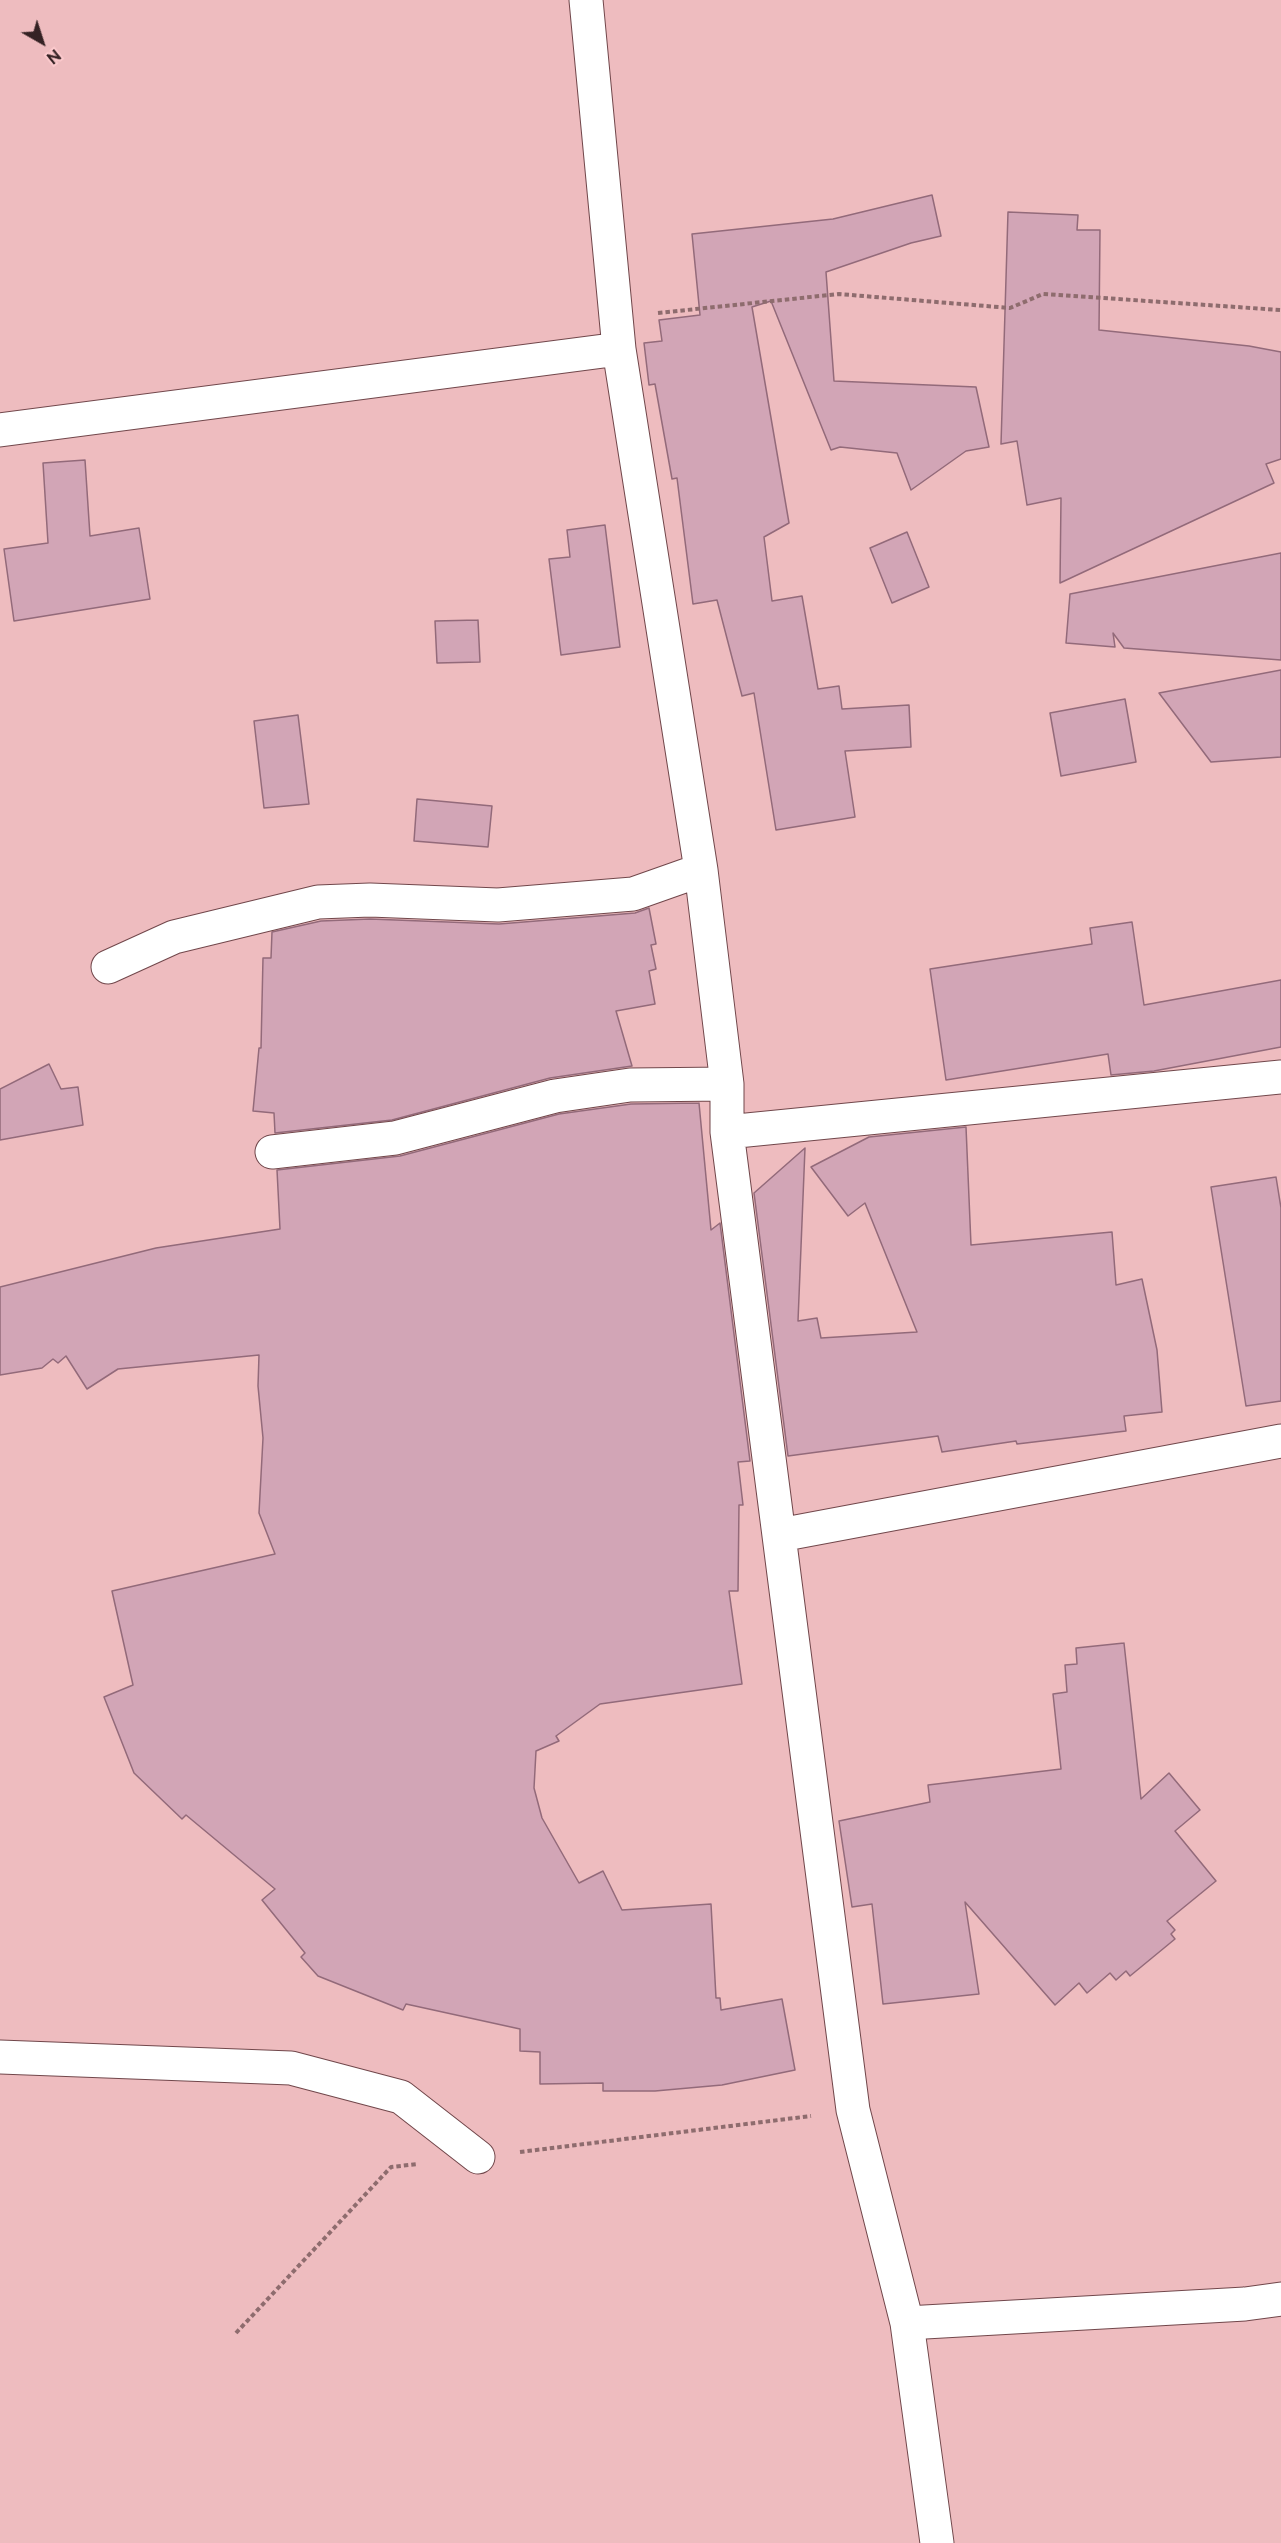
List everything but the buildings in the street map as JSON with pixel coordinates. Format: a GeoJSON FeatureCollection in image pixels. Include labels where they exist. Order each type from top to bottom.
{"type":"FeatureCollection","features":[{"type":"Feature","properties":{"kind":"street"},"geometry":{"type":"LineString","coordinates":[[586,0],[620,349],[701,870],[727,1084],[726,1131],[853,2110],[907,2323],[937,2543]]}},
{"type":"Feature","properties":{"kind":"street"},"geometry":{"type":"LineString","coordinates":[[0,430],[620,349]]}},
{"type":"Feature","properties":{"kind":"street"},"geometry":{"type":"LineString","coordinates":[[108,967],[174,937],[318,902],[370,900],[498,905],[633,894],[701,870]]}},
{"type":"Feature","properties":{"kind":"street"},"geometry":{"type":"LineString","coordinates":[[726,1131],[1281,1077]]}},
{"type":"Feature","properties":{"kind":"street"},"geometry":{"type":"LineString","coordinates":[[272,1152],[395,1138],[555,1096],[630,1085],[727,1084]]}},
{"type":"Feature","properties":{"kind":"street"},"geometry":{"type":"LineString","coordinates":[[780,1535],[1281,1441]]}},
{"type":"Feature","properties":{"kind":"street"},"geometry":{"type":"LineString","coordinates":[[0,2057],[291,2068],[401,2097],[478,2157]]}},
{"type":"Feature","properties":{"kind":"street"},"geometry":{"type":"LineString","coordinates":[[907,2323],[1234,2304],[1281,2299]]}},
{"type":"Feature","properties":{"kind":"path"},"geometry":{"type":"LineString","coordinates":[[620,349],[647,314],[839,294],[1010,308],[1043,294],[1281,310]]}},
{"type":"Feature","properties":{"kind":"path"},"geometry":{"type":"LineString","coordinates":[[236,2333],[391,2168],[853,2110]]}}]}
